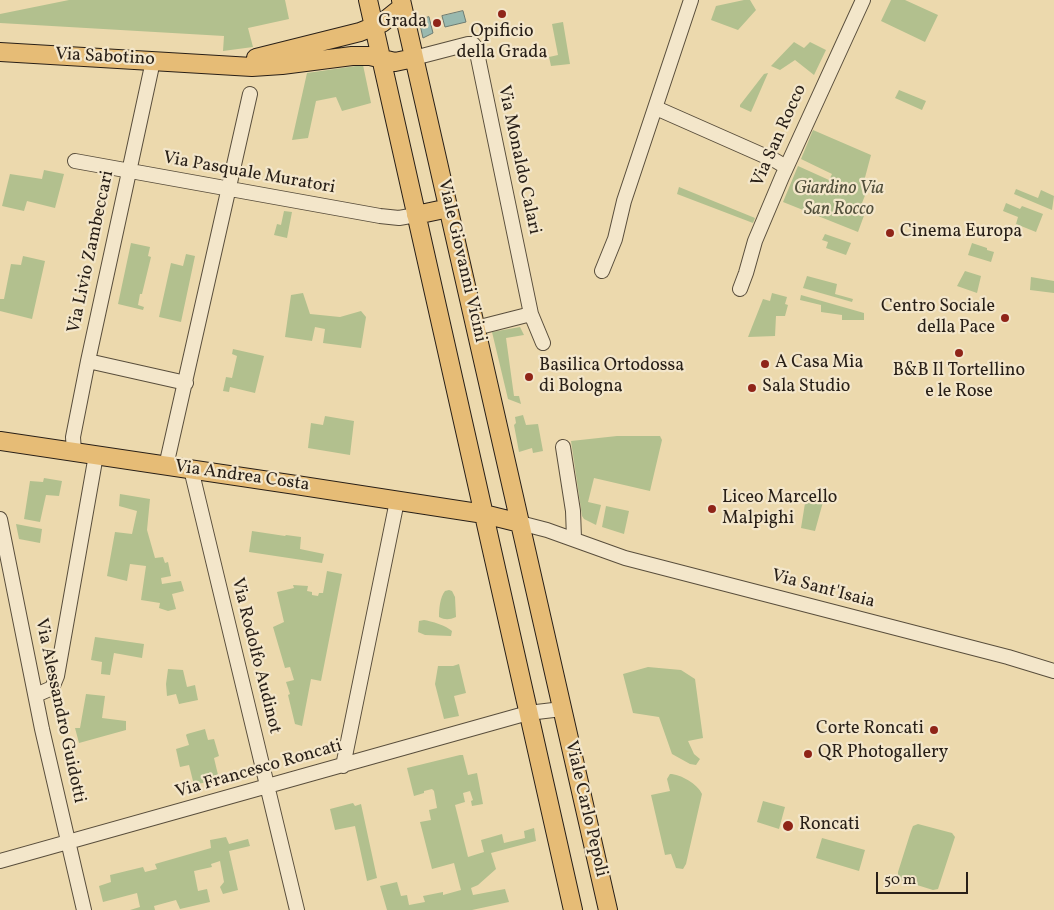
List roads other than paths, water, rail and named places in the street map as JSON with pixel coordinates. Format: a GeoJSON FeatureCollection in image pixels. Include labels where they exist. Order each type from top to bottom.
{"type":"FeatureCollection","features":[{"type":"Feature","properties":{"kind":"main road","name":"Viale Giovanni Vicini"},"geometry":{"type":"LineString","coordinates":[[368,0],[484,514]]}},
{"type":"Feature","properties":{"kind":"main road","name":"Viale Giovanni Vicini"},"geometry":{"type":"LineString","coordinates":[[402,3],[520,523]]}},
{"type":"Feature","properties":{"kind":"main road","name":"Via Sabotino"},"geometry":{"type":"LineString","coordinates":[[210,64],[278,54],[355,34],[374,27],[389,18],[402,3]]}},
{"type":"Feature","properties":{"kind":"main road","name":"Via Sabotino"},"geometry":{"type":"LineString","coordinates":[[0,52],[267,66],[360,56],[396,62],[414,58]]}},
{"type":"Feature","properties":{"kind":"main road"},"geometry":{"type":"LineString","coordinates":[[416,215],[449,208]]}},
{"type":"Feature","properties":{"kind":"main road","name":"Via Andrea Costa"},"geometry":{"type":"LineString","coordinates":[[0,440],[484,514],[520,523]]}},
{"type":"Feature","properties":{"kind":"main road","name":"Viale Carlo Pepoli"},"geometry":{"type":"LineString","coordinates":[[484,514],[573,910]]}},
{"type":"Feature","properties":{"kind":"main road","name":"Viale Carlo Pepoli"},"geometry":{"type":"LineString","coordinates":[[520,523],[608,910]]}},
{"type":"Feature","properties":{"kind":"street"},"geometry":{"type":"LineString","coordinates":[[602,271],[615,239],[624,201],[691,0]]}},
{"type":"Feature","properties":{"kind":"street","name":"Via San Rocco"},"geometry":{"type":"LineString","coordinates":[[740,289],[755,241],[786,167],[863,0]]}},
{"type":"Feature","properties":{"kind":"street","name":"Via Monaldo Calari"},"geometry":{"type":"LineString","coordinates":[[414,58],[468,44],[473,44],[476,48],[531,314],[543,343]]}},
{"type":"Feature","properties":{"kind":"street","name":"Via Livio Zambeccari"},"geometry":{"type":"LineString","coordinates":[[74,452],[73,437],[88,360],[153,61]]}},
{"type":"Feature","properties":{"kind":"street"},"geometry":{"type":"LineString","coordinates":[[166,466],[250,94]]}},
{"type":"Feature","properties":{"kind":"street"},"geometry":{"type":"LineString","coordinates":[[656,108],[786,167]]}},
{"type":"Feature","properties":{"kind":"street","name":"Via Pasquale Muratori"},"geometry":{"type":"LineString","coordinates":[[75,160],[380,216],[400,218],[416,215]]}},
{"type":"Feature","properties":{"kind":"street"},"geometry":{"type":"LineString","coordinates":[[476,328],[531,314]]}},
{"type":"Feature","properties":{"kind":"street"},"geometry":{"type":"LineString","coordinates":[[88,360],[186,383]]}},
{"type":"Feature","properties":{"kind":"street"},"geometry":{"type":"LineString","coordinates":[[563,447],[579,540]]}},
{"type":"Feature","properties":{"kind":"street"},"geometry":{"type":"LineString","coordinates":[[36,695],[52,688],[57,676],[96,455]]}},
{"type":"Feature","properties":{"kind":"street","name":"Via Rodolfo Audinot"},"geometry":{"type":"LineString","coordinates":[[191,470],[297,910]]}},
{"type":"Feature","properties":{"kind":"street"},"geometry":{"type":"LineString","coordinates":[[343,766],[397,501]]}},
{"type":"Feature","properties":{"kind":"street","name":"Via Alessandro Guidotti"},"geometry":{"type":"LineString","coordinates":[[0,519],[36,695],[84,910]]}},
{"type":"Feature","properties":{"kind":"street","name":"Via Sant'Isaia"},"geometry":{"type":"LineString","coordinates":[[520,523],[579,540],[624,558],[1008,657],[1054,671]]}},
{"type":"Feature","properties":{"kind":"street"},"geometry":{"type":"LineString","coordinates":[[528,714],[562,709]]}},
{"type":"Feature","properties":{"kind":"street","name":"Via Francesco Roncati"},"geometry":{"type":"LineString","coordinates":[[0,862],[528,714]]}},
{"type":"Feature","properties":{"kind":"water"},"geometry":{"type":"Polygon","coordinates":[[[463,11],[466,22],[445,27],[442,16],[463,11]]]}},
{"type":"Feature","properties":{"kind":"water"},"geometry":{"type":"Polygon","coordinates":[[[429,17],[433,33],[423,38],[419,20],[429,17]]]}},
{"type":"Feature","properties":{"kind":"place","name":"Opificio della Grada"},"geometry":{"type":"Point","coordinates":[502,14]}},
{"type":"Feature","properties":{"kind":"place","name":"Grada"},"geometry":{"type":"Point","coordinates":[437,23]}},
{"type":"Feature","properties":{"kind":"place","name":"Cinema Europa"},"geometry":{"type":"Point","coordinates":[890,233]}},
{"type":"Feature","properties":{"kind":"place","name":"Centro Sociale della Pace"},"geometry":{"type":"Point","coordinates":[1005,318]}},
{"type":"Feature","properties":{"kind":"place","name":"B&B Il Tortellino e le Rose"},"geometry":{"type":"Point","coordinates":[959,353]}},
{"type":"Feature","properties":{"kind":"place","name":"A Casa Mia"},"geometry":{"type":"Point","coordinates":[765,364]}},
{"type":"Feature","properties":{"kind":"place","name":"Basilica Ortodossa di Bologna"},"geometry":{"type":"Point","coordinates":[529,377]}},
{"type":"Feature","properties":{"kind":"place","name":"Sala Studio"},"geometry":{"type":"Point","coordinates":[752,388]}},
{"type":"Feature","properties":{"kind":"place","name":"Liceo Marcello Malpighi"},"geometry":{"type":"Point","coordinates":[712,509]}},
{"type":"Feature","properties":{"kind":"place","name":"Corte Roncati"},"geometry":{"type":"Point","coordinates":[934,730]}},
{"type":"Feature","properties":{"kind":"place","name":"QR Photogallery"},"geometry":{"type":"Point","coordinates":[808,754]}},
{"type":"Feature","properties":{"kind":"place","name":"Roncati"},"geometry":{"type":"Point","coordinates":[788,826]}},
{"type":"Feature","properties":{"kind":"park label","name":"Giardino Via San Rocco"},"geometry":{"type":"Point","coordinates":[839,200]}}]}
